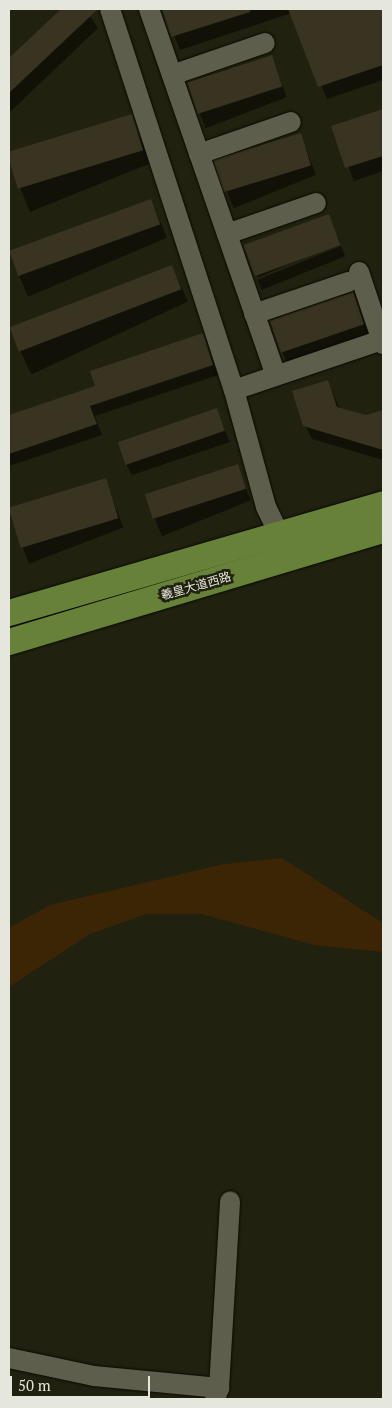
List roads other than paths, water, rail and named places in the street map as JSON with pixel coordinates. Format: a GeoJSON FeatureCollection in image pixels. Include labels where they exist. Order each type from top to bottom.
{"type":"FeatureCollection","features":[{"type":"Feature","properties":{"kind":"main road"},"geometry":{"type":"LineString","coordinates":[[9,613],[383,504]]}},
{"type":"Feature","properties":{"kind":"main road","name":"羲皇大道西路"},"geometry":{"type":"LineString","coordinates":[[9,642],[383,530]]}},
{"type":"Feature","properties":{"kind":"street"},"geometry":{"type":"LineString","coordinates":[[110,9],[234,390],[266,507],[291,558]]}},
{"type":"Feature","properties":{"kind":"street"},"geometry":{"type":"LineString","coordinates":[[149,9],[276,376]]}},
{"type":"Feature","properties":{"kind":"street"},"geometry":{"type":"LineString","coordinates":[[172,75],[265,43]]}},
{"type":"Feature","properties":{"kind":"street"},"geometry":{"type":"LineString","coordinates":[[199,154],[291,122]]}},
{"type":"Feature","properties":{"kind":"street"},"geometry":{"type":"LineString","coordinates":[[227,234],[316,203]]}},
{"type":"Feature","properties":{"kind":"street"},"geometry":{"type":"LineString","coordinates":[[234,390],[383,342],[353,277],[254,314]]}},
{"type":"Feature","properties":{"kind":"street"},"geometry":{"type":"LineString","coordinates":[[9,1358],[151,1390],[217,1394],[230,1201]]}}]}
